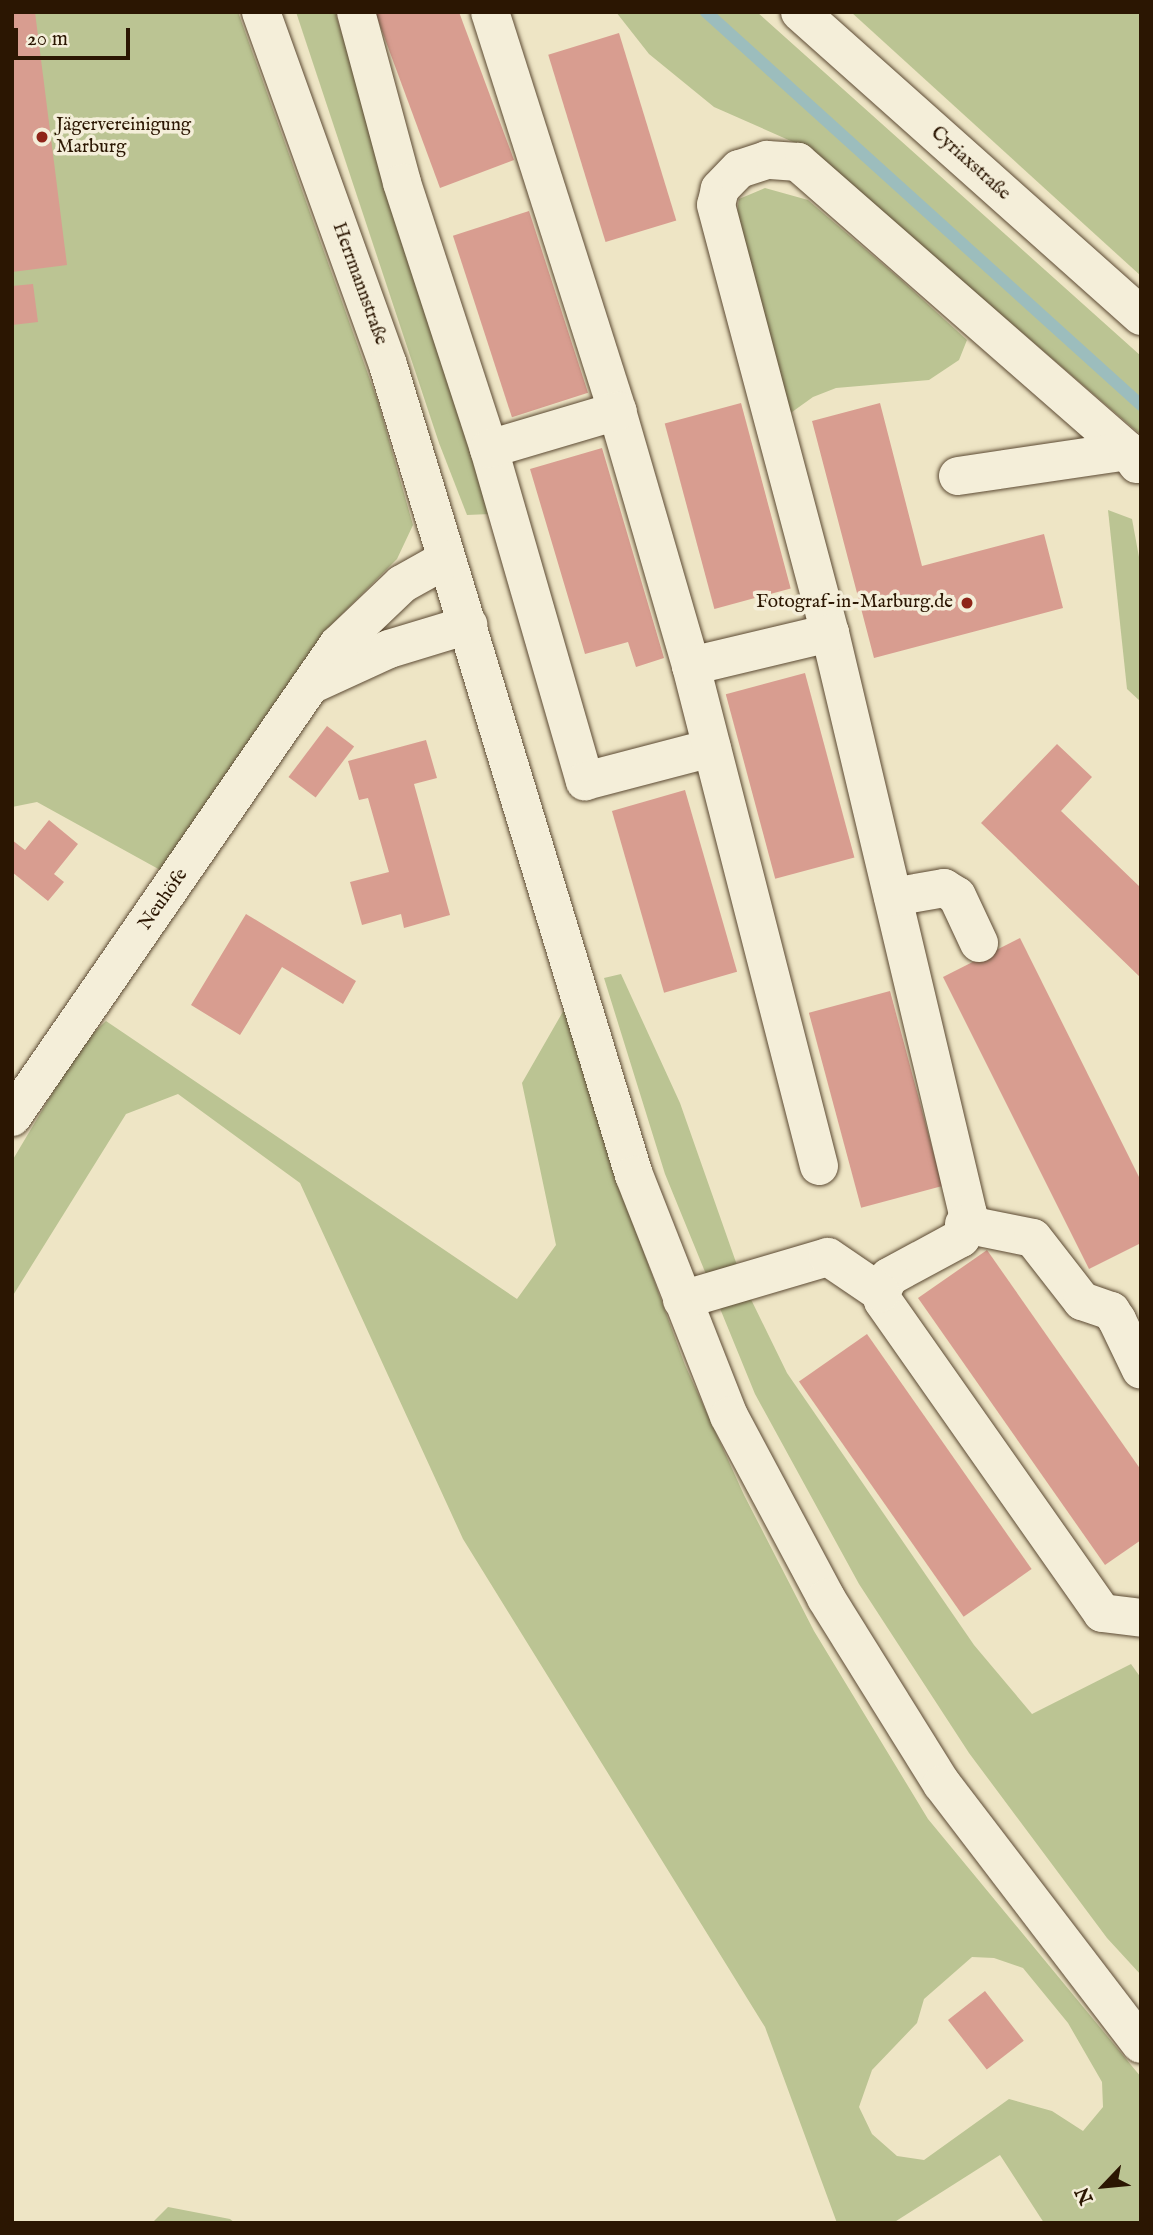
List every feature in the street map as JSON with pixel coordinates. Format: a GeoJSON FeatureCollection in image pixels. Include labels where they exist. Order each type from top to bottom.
{"type":"FeatureCollection","features":[{"type":"Feature","properties":{"kind":"street","name":"Herrmannstraße"},"geometry":{"type":"LineString","coordinates":[[261,12],[388,365],[468,625],[572,984],[634,1175],[729,1416],[826,1598],[943,1784],[1141,2045]]}},
{"type":"Feature","properties":{"kind":"street"},"geometry":{"type":"LineString","coordinates":[[356,12],[402,183],[489,449],[584,781],[712,748]]}},
{"type":"Feature","properties":{"kind":"street"},"geometry":{"type":"LineString","coordinates":[[489,12],[617,411],[691,666],[820,1166]]}},
{"type":"Feature","properties":{"kind":"street","name":"Cyriaxstraße"},"geometry":{"type":"LineString","coordinates":[[800,12],[1141,316]]}},
{"type":"Feature","properties":{"kind":"street"},"geometry":{"type":"LineString","coordinates":[[881,1293],[889,1277],[961,1238],[968,1213],[830,633],[716,205],[720,189],[738,169],[767,160],[798,162],[1135,460]]}},
{"type":"Feature","properties":{"kind":"street"},"geometry":{"type":"LineString","coordinates":[[489,449],[617,411]]}},
{"type":"Feature","properties":{"kind":"street"},"geometry":{"type":"LineString","coordinates":[[958,476],[1135,460]]}},
{"type":"Feature","properties":{"kind":"street","name":"Neuhöfe"},"geometry":{"type":"LineString","coordinates":[[12,1117],[357,623],[402,584],[447,559]]}},
{"type":"Feature","properties":{"kind":"street"},"geometry":{"type":"LineString","coordinates":[[315,683],[389,649],[468,625]]}},
{"type":"Feature","properties":{"kind":"street"},"geometry":{"type":"LineString","coordinates":[[691,666],[830,633]]}},
{"type":"Feature","properties":{"kind":"street"},"geometry":{"type":"LineString","coordinates":[[893,897],[944,888],[957,896],[979,943]]}},
{"type":"Feature","properties":{"kind":"street"},"geometry":{"type":"LineString","coordinates":[[964,1224],[1033,1238],[1082,1301],[1111,1311],[1118,1320],[1141,1370]]}},
{"type":"Feature","properties":{"kind":"street"},"geometry":{"type":"LineString","coordinates":[[682,1300],[828,1256],[881,1293],[888,1313],[1102,1613],[1141,1618]]}},
{"type":"Feature","properties":{"kind":"green space"},"geometry":{"type":"Polygon","coordinates":[[[12,12],[238,12],[378,402],[413,525],[397,559],[323,633],[162,871],[37,802],[12,807],[12,12]]]}},
{"type":"Feature","properties":{"kind":"green space"},"geometry":{"type":"Polygon","coordinates":[[[296,12],[335,12],[490,514],[467,515],[439,443],[296,12]]]}},
{"type":"Feature","properties":{"kind":"green space"},"geometry":{"type":"Polygon","coordinates":[[[616,12],[757,12],[1141,356],[1141,435],[809,149],[714,107],[649,54],[616,12]]]}},
{"type":"Feature","properties":{"kind":"green space"},"geometry":{"type":"Polygon","coordinates":[[[851,12],[1141,12],[1141,276],[1086,226],[851,12]]]}},
{"type":"Feature","properties":{"kind":"green space"},"geometry":{"type":"Polygon","coordinates":[[[765,188],[808,200],[899,278],[967,340],[959,360],[929,380],[836,388],[813,397],[785,417],[733,239],[739,199],[765,188]]]}},
{"type":"Feature","properties":{"kind":"green space"},"geometry":{"type":"Polygon","coordinates":[[[1108,510],[1132,519],[1141,568],[1141,702],[1127,689],[1108,510]]]}},
{"type":"Feature","properties":{"kind":"green space"},"geometry":{"type":"Polygon","coordinates":[[[621,974],[680,1103],[744,1285],[787,1373],[974,1645],[1032,1714],[1131,1664],[1141,1678],[1141,1975],[1107,1938],[969,1753],[859,1584],[755,1394],[665,1174],[604,978],[621,974]]]}},
{"type":"Feature","properties":{"kind":"green space"},"geometry":{"type":"Polygon","coordinates":[[[565,1008],[610,1160],[685,1365],[744,1495],[814,1631],[928,1819],[1141,2077],[1141,2223],[1044,2223],[1000,2155],[893,2223],[837,2223],[765,2027],[463,1539],[300,1183],[178,1094],[126,1114],[12,1297],[12,1161],[81,1045],[106,1021],[517,1299],[556,1245],[522,1083],[565,1008]],[[972,1957],[924,1999],[917,2023],[872,2070],[859,2107],[872,2134],[897,2156],[924,2160],[1009,2099],[1052,2111],[1083,2131],[1103,2107],[1102,2082],[1068,2023],[1023,1968],[994,1958],[972,1957]]]}},
{"type":"Feature","properties":{"kind":"green space"},"geometry":{"type":"Polygon","coordinates":[[[168,2207],[230,2219],[235,2223],[152,2223],[168,2207]]]}},
{"type":"Feature","properties":{"kind":"building"},"geometry":{"type":"Polygon","coordinates":[[[12,12],[35,12],[67,265],[12,272],[12,12]]]}},
{"type":"Feature","properties":{"kind":"building"},"geometry":{"type":"Polygon","coordinates":[[[375,12],[459,12],[514,160],[440,188],[375,12]]]}},
{"type":"Feature","properties":{"kind":"building"},"geometry":{"type":"Polygon","coordinates":[[[619,33],[676,220],[606,242],[548,55],[619,33]]]}},
{"type":"Feature","properties":{"kind":"building"},"geometry":{"type":"Polygon","coordinates":[[[529,211],[588,393],[512,417],[453,236],[529,211]]]}},
{"type":"Feature","properties":{"kind":"building"},"geometry":{"type":"Polygon","coordinates":[[[33,284],[38,322],[12,325],[12,286],[33,284]]]}},
{"type":"Feature","properties":{"kind":"building"},"geometry":{"type":"Polygon","coordinates":[[[741,403],[791,588],[714,609],[665,423],[741,403]]]}},
{"type":"Feature","properties":{"kind":"building"},"geometry":{"type":"Polygon","coordinates":[[[880,403],[922,566],[1044,534],[1063,608],[874,658],[812,421],[880,403]]]}},
{"type":"Feature","properties":{"kind":"building"},"geometry":{"type":"Polygon","coordinates":[[[602,448],[664,658],[636,667],[628,642],[585,654],[530,469],[602,448]]]}},
{"type":"Feature","properties":{"kind":"building"},"geometry":{"type":"Polygon","coordinates":[[[805,673],[854,857],[775,879],[726,694],[805,673]]]}},
{"type":"Feature","properties":{"kind":"building"},"geometry":{"type":"Polygon","coordinates":[[[327,726],[354,746],[316,798],[288,777],[327,726]]]}},
{"type":"Feature","properties":{"kind":"building"},"geometry":{"type":"Polygon","coordinates":[[[426,740],[437,778],[414,784],[450,915],[404,928],[401,914],[362,925],[350,882],[389,872],[368,798],[359,800],[348,761],[426,740]]]}},
{"type":"Feature","properties":{"kind":"building"},"geometry":{"type":"Polygon","coordinates":[[[1057,744],[1092,777],[1061,811],[1141,888],[1141,978],[981,823],[1057,744]]]}},
{"type":"Feature","properties":{"kind":"building"},"geometry":{"type":"Polygon","coordinates":[[[685,790],[737,972],[664,993],[612,811],[685,790]]]}},
{"type":"Feature","properties":{"kind":"building"},"geometry":{"type":"Polygon","coordinates":[[[49,820],[78,844],[54,874],[64,882],[48,901],[12,872],[12,840],[25,850],[49,820]]]}},
{"type":"Feature","properties":{"kind":"building"},"geometry":{"type":"Polygon","coordinates":[[[246,914],[356,981],[343,1004],[282,967],[240,1035],[191,1005],[246,914]]]}},
{"type":"Feature","properties":{"kind":"building"},"geometry":{"type":"Polygon","coordinates":[[[1020,938],[1141,1181],[1141,1243],[1089,1269],[943,977],[1020,938]]]}},
{"type":"Feature","properties":{"kind":"building"},"geometry":{"type":"Polygon","coordinates":[[[890,991],[942,1186],[861,1208],[809,1013],[890,991]]]}},
{"type":"Feature","properties":{"kind":"building"},"geometry":{"type":"Polygon","coordinates":[[[987,1250],[1141,1470],[1141,1540],[1105,1565],[918,1298],[987,1250]]]}},
{"type":"Feature","properties":{"kind":"building"},"geometry":{"type":"Polygon","coordinates":[[[867,1334],[1032,1569],[964,1617],[799,1382],[867,1334]]]}},
{"type":"Feature","properties":{"kind":"building"},"geometry":{"type":"Polygon","coordinates":[[[985,1991],[1024,2041],[987,2070],[948,2020],[985,1991]]]}},
{"type":"Feature","properties":{"kind":"waterway"},"geometry":{"type":"LineString","coordinates":[[706,12],[1141,405]]}},
{"type":"Feature","properties":{"kind":"place","name":"Jägervereinigung Marburg"},"geometry":{"type":"Point","coordinates":[42,137]}},
{"type":"Feature","properties":{"kind":"place","name":"Fotograf-in-Marburg.de"},"geometry":{"type":"Point","coordinates":[967,603]}}]}
